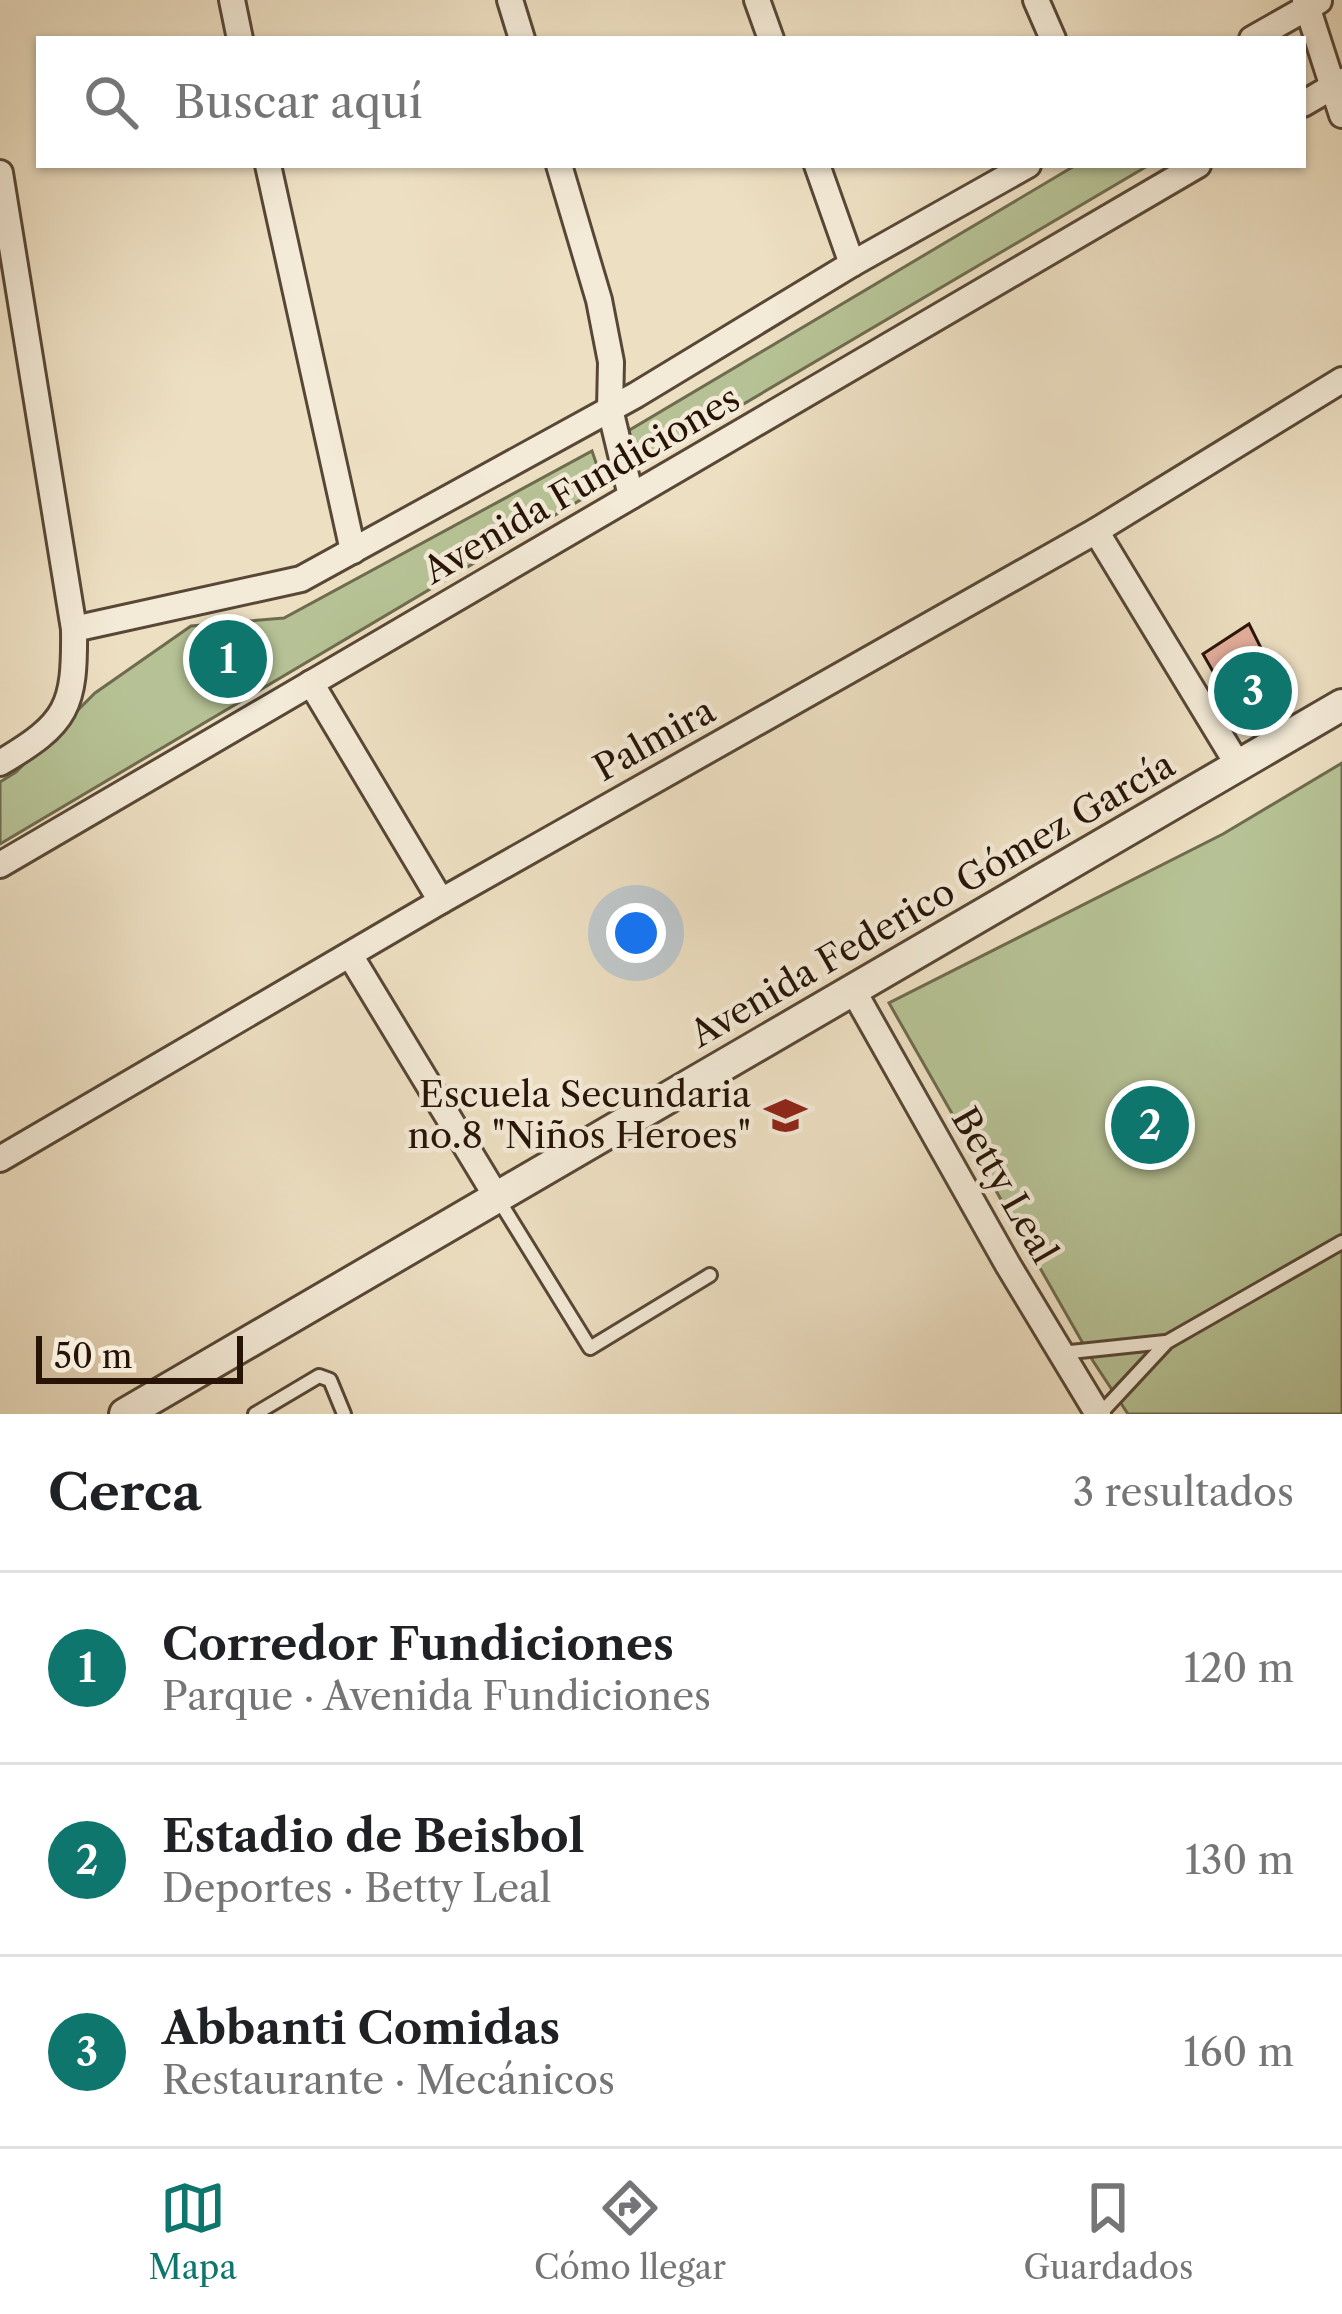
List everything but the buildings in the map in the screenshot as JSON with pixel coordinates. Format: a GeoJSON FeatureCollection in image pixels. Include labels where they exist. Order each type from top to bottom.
{"type":"FeatureCollection","features":[{"type":"Feature","properties":{"kind":"street"},"geometry":{"type":"LineString","coordinates":[[232,0],[239,36]]}},
{"type":"Feature","properties":{"kind":"street"},"geometry":{"type":"LineString","coordinates":[[510,0],[521,36]]}},
{"type":"Feature","properties":{"kind":"street"},"geometry":{"type":"LineString","coordinates":[[757,0],[770,36]]}},
{"type":"Feature","properties":{"kind":"street"},"geometry":{"type":"LineString","coordinates":[[1036,0],[1052,36]]}},
{"type":"Feature","properties":{"kind":"street"},"geometry":{"type":"LineString","coordinates":[[1257,36],[1311,3],[1342,115]]}},
{"type":"Feature","properties":{"kind":"street"},"geometry":{"type":"LineString","coordinates":[[1306,102],[1337,84]]}},
{"type":"Feature","properties":{"kind":"street"},"geometry":{"type":"LineString","coordinates":[[269,168],[353,551]]}},
{"type":"Feature","properties":{"kind":"street"},"geometry":{"type":"LineString","coordinates":[[560,168],[599,300],[611,362],[610,410],[631,496]]}},
{"type":"Feature","properties":{"kind":"street"},"geometry":{"type":"LineString","coordinates":[[818,168],[853,264]]}},
{"type":"Feature","properties":{"kind":"street","name":"Avenida Fundiciones"},"geometry":{"type":"LineString","coordinates":[[74,629],[301,579],[610,410],[1023,168]]}},
{"type":"Feature","properties":{"kind":"street","name":"Avenida Fundiciones"},"geometry":{"type":"LineString","coordinates":[[0,865],[1193,168]]}},
{"type":"Feature","properties":{"kind":"street"},"geometry":{"type":"LineString","coordinates":[[0,173],[74,629],[75,676],[60,717],[36,742],[0,764]]}},
{"type":"Feature","properties":{"kind":"street","name":"Palmira"},"geometry":{"type":"LineString","coordinates":[[0,1159],[442,901],[1096,531],[1342,380]]}},
{"type":"Feature","properties":{"kind":"street"},"geometry":{"type":"LineString","coordinates":[[1096,531],[1238,765]]}},
{"type":"Feature","properties":{"kind":"street"},"geometry":{"type":"LineString","coordinates":[[311,683],[442,901]]}},
{"type":"Feature","properties":{"kind":"street","name":"Avenida Federico Gómez García"},"geometry":{"type":"LineString","coordinates":[[125,1414],[1342,705]]}},
{"type":"Feature","properties":{"kind":"street"},"geometry":{"type":"LineString","coordinates":[[350,955],[496,1196]]}},
{"type":"Feature","properties":{"kind":"street","name":"Betty Leal"},"geometry":{"type":"LineString","coordinates":[[853,990],[1008,1265],[1099,1414]]}},
{"type":"Feature","properties":{"kind":"lane"},"geometry":{"type":"LineString","coordinates":[[496,1196],[590,1348],[710,1275]]}},
{"type":"Feature","properties":{"kind":"lane"},"geometry":{"type":"LineString","coordinates":[[1099,1414],[1167,1342],[1342,1242]]}},
{"type":"Feature","properties":{"kind":"lane"},"geometry":{"type":"LineString","coordinates":[[1061,1353],[1167,1342]]}},
{"type":"Feature","properties":{"kind":"lane"},"geometry":{"type":"LineString","coordinates":[[255,1414],[319,1376],[330,1380],[344,1414]]}},
{"type":"Feature","properties":{"kind":"green space"},"geometry":{"type":"Polygon","coordinates":[[[1071,168],[1144,168],[640,465],[628,431],[1071,168]]]}},
{"type":"Feature","properties":{"kind":"green space"},"geometry":{"type":"Polygon","coordinates":[[[592,451],[604,486],[0,844],[0,782],[16,772],[95,693],[191,626],[284,618],[592,451]]]}},
{"type":"Feature","properties":{"kind":"green space"},"geometry":{"type":"Polygon","coordinates":[[[1342,763],[1342,1414],[1128,1414],[1093,1361],[889,1003],[1223,834],[1342,763]]]}},
{"type":"Feature","properties":{"kind":"place","name":"Corredor Fundiciones"},"geometry":{"type":"Point","coordinates":[228,659]}},
{"type":"Feature","properties":{"kind":"place","name":"Abbanti Comidas"},"geometry":{"type":"Point","coordinates":[1253,691]}},
{"type":"Feature","properties":{"kind":"place","name":"Escuela Secundaria no.8 \"Niños Heroes\""},"geometry":{"type":"Point","coordinates":[785,1115]}},
{"type":"Feature","properties":{"kind":"place","name":"Estadio de Beisbol"},"geometry":{"type":"Point","coordinates":[1150,1125]}}]}
